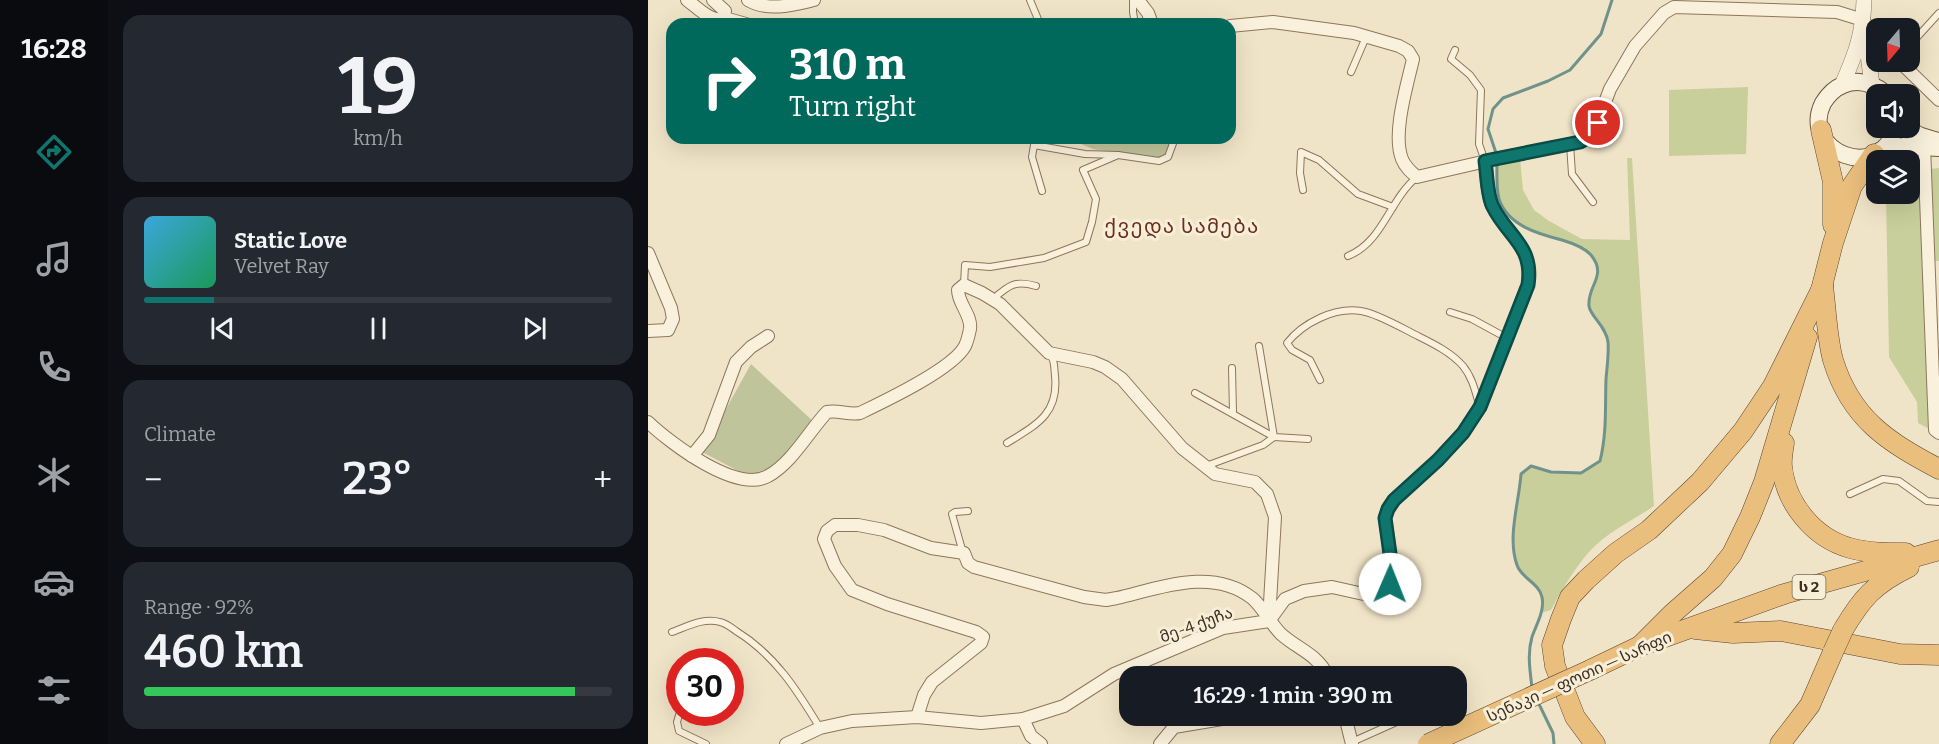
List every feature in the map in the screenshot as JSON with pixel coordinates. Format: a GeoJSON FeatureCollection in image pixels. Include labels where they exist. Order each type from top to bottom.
{"type":"FeatureCollection","features":[{"type":"Feature","properties":{"kind":"highway"},"geometry":{"type":"LineString","coordinates":[[1821,130],[1833,182],[1833,243]]}},
{"type":"Feature","properties":{"kind":"highway"},"geometry":{"type":"LineString","coordinates":[[1640,646],[1713,578],[1732,554],[1750,517],[1764,482],[1823,286],[1833,243],[1852,186],[1866,168]]}},
{"type":"Feature","properties":{"kind":"highway"},"geometry":{"type":"LineString","coordinates":[[1823,286],[1833,358],[1845,391],[1861,413],[1883,436],[1939,470]]}},
{"type":"Feature","properties":{"kind":"highway"},"geometry":{"type":"LineString","coordinates":[[1595,744],[1575,717],[1555,666],[1552,645],[1570,597],[1616,553],[1649,530],[1700,482],[1743,431],[1773,386],[1823,286]]}},
{"type":"Feature","properties":{"kind":"highway"},"geometry":{"type":"LineString","coordinates":[[1787,404],[1782,466],[1787,490],[1801,514],[1817,532],[1849,548],[1886,554],[1936,552]]}},
{"type":"Feature","properties":{"kind":"highway"},"geometry":{"type":"LineString","coordinates":[[1780,744],[1810,705],[1843,630],[1855,609],[1885,579],[1936,552]]}},
{"type":"Feature","properties":{"kind":"highway","name":"სენაკი — ფოთი — სარფი"},"geometry":{"type":"LineString","coordinates":[[1428,744],[1640,646],[1784,594],[1936,552]]}},
{"type":"Feature","properties":{"kind":"highway"},"geometry":{"type":"LineString","coordinates":[[1689,628],[1733,633],[1781,631],[1900,654],[1939,655]]}},
{"type":"Feature","properties":{"kind":"main road"},"geometry":{"type":"LineString","coordinates":[[1866,85],[1857,82],[1835,89],[1825,100],[1820,115],[1821,130],[1828,145],[1842,155],[1858,158],[1866,156]]}},
{"type":"Feature","properties":{"kind":"main road"},"geometry":{"type":"LineString","coordinates":[[1920,136],[1934,145]]}},
{"type":"Feature","properties":{"kind":"main road"},"geometry":{"type":"LineString","coordinates":[[1880,150],[1891,138]]}},
{"type":"Feature","properties":{"kind":"main road"},"geometry":{"type":"LineString","coordinates":[[1886,150],[1903,146],[1934,145]]}},
{"type":"Feature","properties":{"kind":"street"},"geometry":{"type":"LineString","coordinates":[[687,0],[711,18]]}},
{"type":"Feature","properties":{"kind":"street"},"geometry":{"type":"LineString","coordinates":[[713,0],[725,11],[725,18]]}},
{"type":"Feature","properties":{"kind":"street"},"geometry":{"type":"LineString","coordinates":[[748,0],[753,4],[774,7],[814,0]]}},
{"type":"Feature","properties":{"kind":"street"},"geometry":{"type":"LineString","coordinates":[[1138,0],[1150,18]]}},
{"type":"Feature","properties":{"kind":"street"},"geometry":{"type":"LineString","coordinates":[[1842,85],[1857,51],[1864,0]]}},
{"type":"Feature","properties":{"kind":"street"},"geometry":{"type":"LineString","coordinates":[[1236,25],[1273,22],[1354,33],[1399,46],[1408,51],[1413,59],[1399,123],[1399,142],[1402,158],[1408,169],[1417,177],[1580,142],[1593,134],[1610,89],[1635,46],[1664,13],[1674,7],[1732,4],[1837,12],[1863,20],[1866,24]]}},
{"type":"Feature","properties":{"kind":"street"},"geometry":{"type":"LineString","coordinates":[[1863,20],[1878,84]]}},
{"type":"Feature","properties":{"kind":"street"},"geometry":{"type":"LineString","coordinates":[[1910,72],[1939,100]]}},
{"type":"Feature","properties":{"kind":"street"},"geometry":{"type":"LineString","coordinates":[[1934,145],[1935,430],[1939,433]]}},
{"type":"Feature","properties":{"kind":"street"},"geometry":{"type":"LineString","coordinates":[[1269,621],[1285,599],[1304,591],[1332,587],[1368,595],[1383,592],[1390,584],[1392,568],[1385,518],[1388,509],[1394,500],[1438,460],[1463,433],[1480,407],[1528,285],[1530,273],[1528,261],[1492,206],[1495,159]]}},
{"type":"Feature","properties":{"kind":"street"},"geometry":{"type":"LineString","coordinates":[[648,253],[673,319],[668,330],[648,331]]}},
{"type":"Feature","properties":{"kind":"street"},"geometry":{"type":"LineString","coordinates":[[648,422],[692,456],[734,478],[757,481],[770,476],[798,450],[827,412],[860,413],[945,367],[965,346],[970,327],[958,296],[958,290],[964,285],[993,299],[1049,353],[1106,367],[1122,379],[1182,448],[1215,474],[1255,483],[1267,494],[1275,517],[1269,621]]}},
{"type":"Feature","properties":{"kind":"street"},"geometry":{"type":"LineString","coordinates":[[692,456],[709,435],[736,362],[751,347],[768,336]]}},
{"type":"Feature","properties":{"kind":"street"},"geometry":{"type":"LineString","coordinates":[[917,717],[924,695],[932,682],[981,643],[983,637],[976,632],[887,604],[852,590],[835,566],[824,540],[827,531],[835,525],[858,525],[884,530],[931,548],[964,554],[969,563],[975,567],[1027,582],[1106,600],[1184,582],[1210,581],[1228,585],[1252,598],[1281,634],[1323,666]]}},
{"type":"Feature","properties":{"kind":"street","name":"მე-4 ქუჩა"},"geometry":{"type":"LineString","coordinates":[[786,744],[820,728],[852,721],[917,717],[981,723],[1023,719],[1064,706],[1114,674],[1223,628],[1269,621]]}},
{"type":"Feature","properties":{"kind":"street"},"geometry":{"type":"LineString","coordinates":[[1023,719],[1030,736],[1041,744]]}},
{"type":"Feature","properties":{"kind":"street"},"geometry":{"type":"LineString","coordinates":[[1160,744],[1174,727],[1180,726]]}},
{"type":"Feature","properties":{"kind":"street"},"geometry":{"type":"LineString","coordinates":[[1347,726],[1351,743]]}},
{"type":"Feature","properties":{"kind":"lane"},"geometry":{"type":"LineString","coordinates":[[1030,0],[1038,18]]}},
{"type":"Feature","properties":{"kind":"lane"},"geometry":{"type":"LineString","coordinates":[[1133,0],[1134,18]]}},
{"type":"Feature","properties":{"kind":"lane"},"geometry":{"type":"LineString","coordinates":[[1920,34],[1939,13]]}},
{"type":"Feature","properties":{"kind":"lane"},"geometry":{"type":"LineString","coordinates":[[1351,72],[1366,37]]}},
{"type":"Feature","properties":{"kind":"lane"},"geometry":{"type":"LineString","coordinates":[[1455,50],[1451,59],[1470,75],[1481,90],[1479,144],[1495,159]]}},
{"type":"Feature","properties":{"kind":"lane"},"geometry":{"type":"LineString","coordinates":[[1042,191],[1032,157],[1034,145],[1085,154],[1118,155],[1159,161],[1168,157],[1173,144]]}},
{"type":"Feature","properties":{"kind":"lane"},"geometry":{"type":"LineString","coordinates":[[1570,144],[1572,174],[1593,202]]}},
{"type":"Feature","properties":{"kind":"lane"},"geometry":{"type":"LineString","coordinates":[[1303,190],[1300,173],[1301,152],[1319,160],[1358,194],[1393,207]]}},
{"type":"Feature","properties":{"kind":"lane"},"geometry":{"type":"LineString","coordinates":[[964,285],[965,265],[990,267],[1044,258],[1086,242],[1096,199],[1083,170],[1118,155]]}},
{"type":"Feature","properties":{"kind":"lane"},"geometry":{"type":"LineString","coordinates":[[1348,256],[1359,252],[1372,240],[1407,186],[1417,177]]}},
{"type":"Feature","properties":{"kind":"lane"},"geometry":{"type":"LineString","coordinates":[[993,299],[1007,286],[1022,282],[1036,286]]}},
{"type":"Feature","properties":{"kind":"lane"},"geometry":{"type":"LineString","coordinates":[[1320,380],[1310,360],[1292,350],[1287,343],[1302,328],[1324,316],[1339,312],[1361,311],[1401,327],[1440,347],[1462,365],[1473,381],[1480,407]]}},
{"type":"Feature","properties":{"kind":"lane"},"geometry":{"type":"LineString","coordinates":[[1450,312],[1472,319],[1507,338]]}},
{"type":"Feature","properties":{"kind":"lane"},"geometry":{"type":"LineString","coordinates":[[1259,346],[1274,437]]}},
{"type":"Feature","properties":{"kind":"lane"},"geometry":{"type":"LineString","coordinates":[[1007,443],[1039,423],[1053,404],[1056,390],[1054,359],[1049,353]]}},
{"type":"Feature","properties":{"kind":"lane"},"geometry":{"type":"LineString","coordinates":[[1232,368],[1233,413]]}},
{"type":"Feature","properties":{"kind":"lane"},"geometry":{"type":"LineString","coordinates":[[1195,393],[1274,437],[1308,439]]}},
{"type":"Feature","properties":{"kind":"lane"},"geometry":{"type":"LineString","coordinates":[[1205,466],[1263,446],[1274,437]]}},
{"type":"Feature","properties":{"kind":"lane"},"geometry":{"type":"LineString","coordinates":[[1850,494],[1884,479],[1899,481],[1927,501],[1939,502]]}},
{"type":"Feature","properties":{"kind":"lane"},"geometry":{"type":"LineString","coordinates":[[964,554],[952,514],[968,511]]}},
{"type":"Feature","properties":{"kind":"lane"},"geometry":{"type":"LineString","coordinates":[[672,632],[700,621],[720,621],[743,635],[772,660],[793,683],[820,728]]}},
{"type":"Feature","properties":{"kind":"lane"},"geometry":{"type":"LineString","coordinates":[[678,726],[679,731],[706,744]]}},
{"type":"Feature","properties":{"kind":"lane"},"geometry":{"type":"LineString","coordinates":[[1351,743],[1388,726]]}},
{"type":"Feature","properties":{"kind":"green space"},"geometry":{"type":"Polygon","coordinates":[[[1748,87],[1746,154],[1669,156],[1669,90],[1748,87]]]}},
{"type":"Feature","properties":{"kind":"green space"},"geometry":{"type":"Polygon","coordinates":[[[1081,144],[1171,144],[1169,151],[1159,160],[1093,149],[1081,144]]]}},
{"type":"Feature","properties":{"kind":"green space"},"geometry":{"type":"Polygon","coordinates":[[[1520,158],[1523,190],[1534,210],[1582,239],[1630,240],[1627,158],[1632,158],[1654,506],[1596,545],[1573,573],[1551,610],[1541,613],[1539,593],[1518,567],[1514,557],[1513,534],[1521,474],[1531,466],[1551,472],[1581,473],[1600,461],[1605,439],[1608,341],[1602,325],[1590,310],[1589,295],[1597,279],[1596,263],[1588,252],[1570,242],[1521,226],[1508,213],[1499,199],[1496,161],[1520,158]]]}},
{"type":"Feature","properties":{"kind":"green space"},"geometry":{"type":"Polygon","coordinates":[[[1939,168],[1939,261],[1935,261],[1929,169],[1939,168]]]}},
{"type":"Feature","properties":{"kind":"green space"},"geometry":{"type":"Polygon","coordinates":[[[1886,204],[1920,204],[1931,430],[1918,423],[1917,402],[1889,357],[1886,204]]]}},
{"type":"Feature","properties":{"kind":"green space"},"geometry":{"type":"Polygon","coordinates":[[[751,364],[814,422],[798,446],[766,474],[744,474],[702,452],[751,364]]]}},
{"type":"Feature","properties":{"kind":"waterway"},"geometry":{"type":"LineString","coordinates":[[1497,156],[1488,129],[1493,109],[1503,98],[1570,70],[1601,34],[1612,0]]}},
{"type":"Feature","properties":{"kind":"waterway"},"geometry":{"type":"LineString","coordinates":[[1497,163],[1499,199],[1509,216],[1534,232],[1570,242],[1588,252],[1596,262],[1598,269],[1589,306],[1607,336],[1608,342],[1605,430],[1600,461],[1581,473],[1551,472],[1531,466],[1521,474],[1513,532],[1514,554],[1519,570],[1537,588],[1543,602],[1530,650],[1532,688]]}},
{"type":"Feature","properties":{"kind":"waterway"},"geometry":{"type":"LineString","coordinates":[[1538,702],[1553,733],[1554,744]]}},
{"type":"Feature","properties":{"kind":"district","name":"ქვედა სამება"},"geometry":{"type":"Point","coordinates":[1182,226]}},
{"type":"Feature","properties":{"kind":"route"},"geometry":{"type":"LineString","coordinates":[[1390,584],[1392,568],[1385,518],[1388,509],[1394,500],[1438,460],[1463,433],[1480,407],[1528,285],[1530,273],[1528,261],[1492,206],[1485,161],[1580,142],[1593,134],[1598,123]]}}]}
